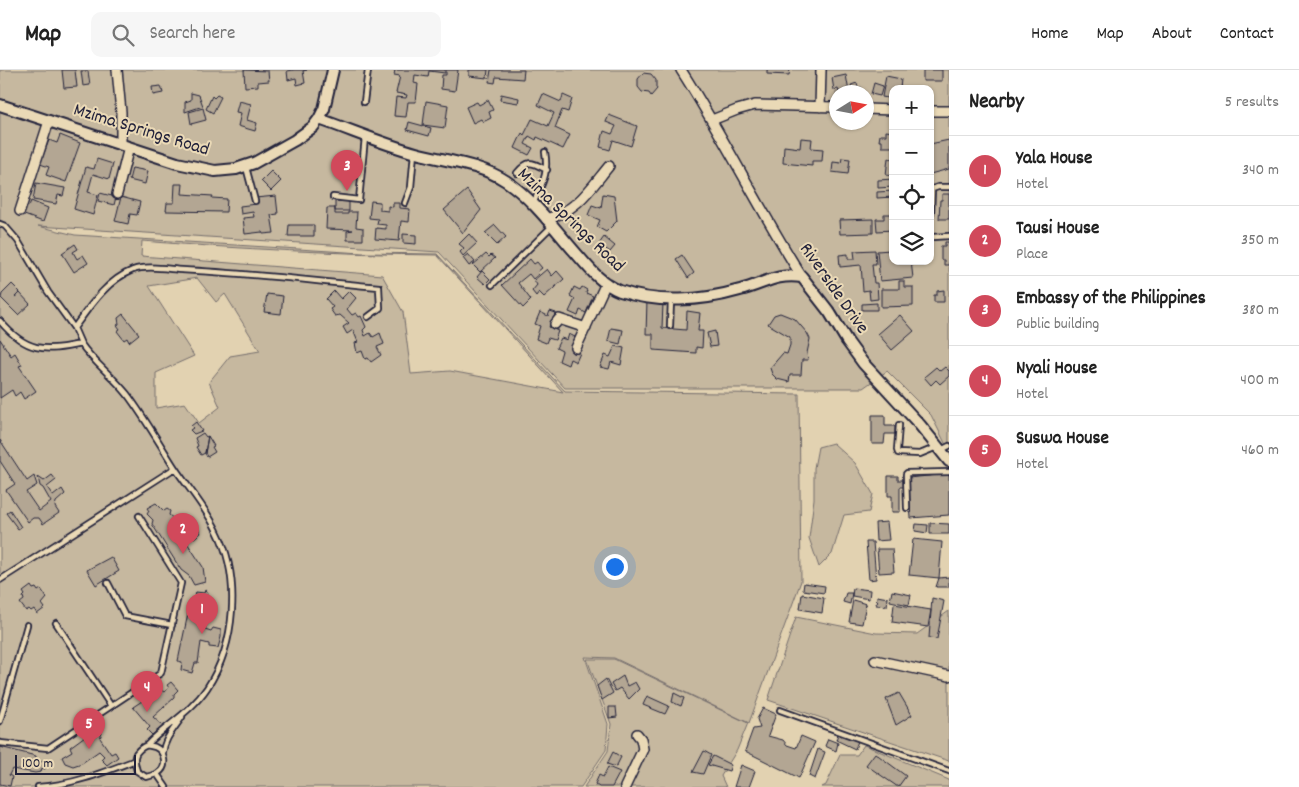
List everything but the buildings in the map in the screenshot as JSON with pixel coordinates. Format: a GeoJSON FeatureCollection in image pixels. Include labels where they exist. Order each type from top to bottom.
{"type":"FeatureCollection","features":[{"type":"Feature","properties":{"kind":"street"},"geometry":{"type":"LineString","coordinates":[[117,70],[125,145],[117,194]]}},
{"type":"Feature","properties":{"kind":"street"},"geometry":{"type":"LineString","coordinates":[[320,119],[333,70]]}},
{"type":"Feature","properties":{"kind":"street","name":"Riverside Drive"},"geometry":{"type":"LineString","coordinates":[[680,70],[712,120],[782,246],[802,277],[830,313],[863,363],[943,447],[949,462]]}},
{"type":"Feature","properties":{"kind":"street"},"geometry":{"type":"LineString","coordinates":[[820,107],[821,70]]}},
{"type":"Feature","properties":{"kind":"street","name":"Mzima Springs Road"},"geometry":{"type":"LineString","coordinates":[[0,105],[177,163],[215,171],[254,163],[295,140],[313,127],[320,119],[414,153],[481,169],[506,181],[532,205],[587,266],[606,283],[621,291],[658,299],[709,297],[741,290],[773,277],[789,275],[802,277]]}},
{"type":"Feature","properties":{"kind":"street"},"geometry":{"type":"LineString","coordinates":[[712,120],[755,105],[829,108]]}},
{"type":"Feature","properties":{"kind":"street"},"geometry":{"type":"LineString","coordinates":[[874,109],[889,110]]}},
{"type":"Feature","properties":{"kind":"street"},"geometry":{"type":"LineString","coordinates":[[934,111],[949,111]]}},
{"type":"Feature","properties":{"kind":"street"},"geometry":{"type":"LineString","coordinates":[[20,211],[49,121]]}},
{"type":"Feature","properties":{"kind":"street"},"geometry":{"type":"LineString","coordinates":[[549,223],[580,202],[610,166]]}},
{"type":"Feature","properties":{"kind":"street"},"geometry":{"type":"LineString","coordinates":[[576,348],[606,283]]}},
{"type":"Feature","properties":{"kind":"street"},"geometry":{"type":"LineString","coordinates":[[555,324],[559,319],[586,328]]}},
{"type":"Feature","properties":{"kind":"street"},"geometry":{"type":"LineString","coordinates":[[875,660],[949,676]]}},
{"type":"Feature","properties":{"kind":"street"},"geometry":{"type":"LineString","coordinates":[[625,787],[643,749],[641,739],[637,734]]}},
{"type":"Feature","properties":{"kind":"lane"},"geometry":{"type":"LineString","coordinates":[[364,102],[368,70]]}},
{"type":"Feature","properties":{"kind":"lane"},"geometry":{"type":"LineString","coordinates":[[334,197],[359,200],[365,135]]}},
{"type":"Feature","properties":{"kind":"lane"},"geometry":{"type":"LineString","coordinates":[[532,205],[547,170],[544,152]]}},
{"type":"Feature","properties":{"kind":"lane"},"geometry":{"type":"LineString","coordinates":[[405,203],[411,187],[414,153]]}},
{"type":"Feature","properties":{"kind":"lane"},"geometry":{"type":"LineString","coordinates":[[517,173],[528,163],[532,162],[547,170]]}},
{"type":"Feature","properties":{"kind":"lane"},"geometry":{"type":"LineString","coordinates":[[246,166],[255,201]]}},
{"type":"Feature","properties":{"kind":"lane"},"geometry":{"type":"LineString","coordinates":[[934,188],[938,186],[949,187]]}},
{"type":"Feature","properties":{"kind":"lane"},"geometry":{"type":"LineString","coordinates":[[492,285],[549,223]]}},
{"type":"Feature","properties":{"kind":"lane"},"geometry":{"type":"LineString","coordinates":[[0,224],[5,226],[18,241],[48,292],[74,328],[89,356],[126,393],[209,516],[218,532],[230,569],[232,590],[227,638],[219,666],[207,687],[184,714],[163,746],[164,761],[163,769],[157,774],[146,777],[137,771],[133,760],[140,748],[147,746],[156,747],[163,754]]}},
{"type":"Feature","properties":{"kind":"lane"},"geometry":{"type":"LineString","coordinates":[[934,237],[949,236]]}},
{"type":"Feature","properties":{"kind":"lane"},"geometry":{"type":"LineString","coordinates":[[74,328],[96,298],[118,277],[134,270],[145,268],[209,271],[379,287],[380,308],[368,316]]}},
{"type":"Feature","properties":{"kind":"lane"},"geometry":{"type":"LineString","coordinates":[[670,326],[672,299]]}},
{"type":"Feature","properties":{"kind":"lane"},"geometry":{"type":"LineString","coordinates":[[0,321],[21,342],[33,348],[65,347],[81,344]]}},
{"type":"Feature","properties":{"kind":"lane"},"geometry":{"type":"LineString","coordinates":[[898,425],[898,453],[920,454],[943,447]]}},
{"type":"Feature","properties":{"kind":"lane"},"geometry":{"type":"LineString","coordinates":[[0,580],[175,468]]}},
{"type":"Feature","properties":{"kind":"lane"},"geometry":{"type":"LineString","coordinates":[[907,508],[906,474],[909,472],[949,472]]}},
{"type":"Feature","properties":{"kind":"lane"},"geometry":{"type":"LineString","coordinates":[[0,743],[48,748],[161,673],[181,582],[139,516]]}},
{"type":"Feature","properties":{"kind":"lane"},"geometry":{"type":"LineString","coordinates":[[108,583],[125,616],[172,625]]}},
{"type":"Feature","properties":{"kind":"lane"},"geometry":{"type":"LineString","coordinates":[[56,623],[111,706]]}},
{"type":"Feature","properties":{"kind":"lane"},"geometry":{"type":"LineString","coordinates":[[0,721],[27,625]]}},
{"type":"Feature","properties":{"kind":"lane"},"geometry":{"type":"LineString","coordinates":[[780,710],[949,771]]}},
{"type":"Feature","properties":{"kind":"lane"},"geometry":{"type":"LineString","coordinates":[[147,746],[184,714]]}},
{"type":"Feature","properties":{"kind":"lane"},"geometry":{"type":"LineString","coordinates":[[38,787],[55,786],[82,780],[133,760]]}},
{"type":"Feature","properties":{"kind":"lane"},"geometry":{"type":"LineString","coordinates":[[157,774],[166,787]]}},
{"type":"Feature","properties":{"kind":"shaded area"},"geometry":{"type":"Polygon","coordinates":[[[0,70],[949,70],[949,451],[931,415],[887,371],[863,388],[565,388],[439,252],[38,226],[75,235],[362,253],[437,254],[565,391],[799,394],[801,581],[749,723],[614,658],[585,657],[608,724],[606,750],[581,787],[0,787],[0,70]],[[142,241],[141,256],[382,275],[403,312],[411,374],[450,371],[563,392],[437,255],[289,251],[142,241]],[[197,278],[149,286],[194,356],[156,373],[156,408],[185,403],[199,423],[220,407],[209,382],[230,356],[260,351],[225,294],[216,302],[197,278]]]}},
{"type":"Feature","properties":{"kind":"shaded area"},"geometry":{"type":"Polygon","coordinates":[[[833,443],[855,463],[873,494],[869,512],[844,515],[832,554],[819,567],[809,538],[814,499],[814,468],[818,447],[833,443]]]}},
{"type":"Feature","properties":{"kind":"shaded area"},"geometry":{"type":"Polygon","coordinates":[[[949,611],[949,761],[768,700],[796,617],[876,633],[917,634],[949,611]]]}},
{"type":"Feature","properties":{"kind":"shaded area"},"geometry":{"type":"Polygon","coordinates":[[[587,659],[614,659],[748,723],[737,750],[721,776],[726,787],[584,787],[608,751],[611,724],[587,659]]]}},
{"type":"Feature","properties":{"kind":"shaded area"},"geometry":{"type":"Polygon","coordinates":[[[864,745],[949,780],[949,787],[822,787],[826,785],[840,755],[857,755],[864,745]]]}},
{"type":"Feature","properties":{"kind":"place","name":"Embassy of the Philippines"},"geometry":{"type":"Point","coordinates":[347,191]}},
{"type":"Feature","properties":{"kind":"place","name":"Tausi House"},"geometry":{"type":"Point","coordinates":[183,554]}},
{"type":"Feature","properties":{"kind":"place","name":"Yala House"},"geometry":{"type":"Point","coordinates":[202,634]}},
{"type":"Feature","properties":{"kind":"place","name":"Nyali House"},"geometry":{"type":"Point","coordinates":[147,712]}},
{"type":"Feature","properties":{"kind":"place","name":"Suswa House"},"geometry":{"type":"Point","coordinates":[89,749]}}]}
